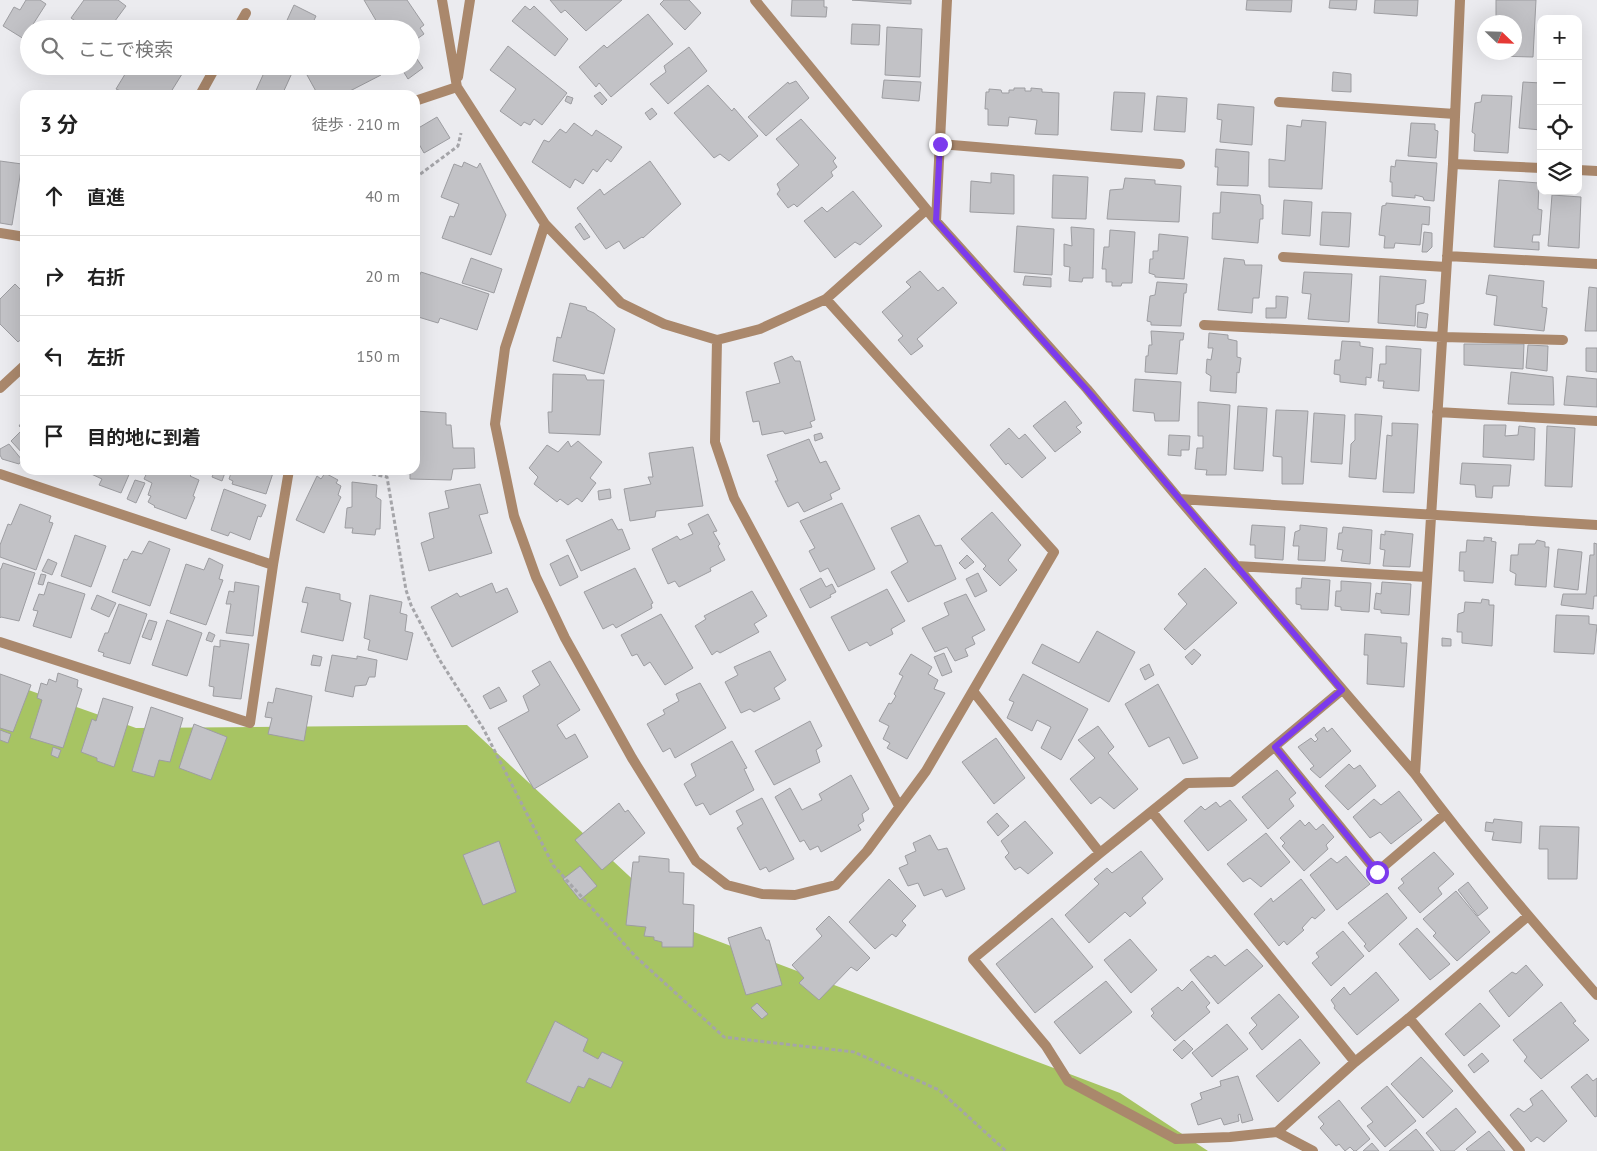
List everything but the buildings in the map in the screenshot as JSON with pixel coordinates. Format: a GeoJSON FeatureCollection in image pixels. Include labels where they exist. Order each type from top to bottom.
{"type":"FeatureCollection","features":[{"type":"Feature","properties":{"kind":"street"},"geometry":{"type":"LineString","coordinates":[[442,0],[456,88],[545,224],[621,303],[664,324],[717,340],[760,329],[826,298],[926,210]]}},
{"type":"Feature","properties":{"kind":"street"},"geometry":{"type":"LineString","coordinates":[[456,88],[470,0]]}},
{"type":"Feature","properties":{"kind":"street"},"geometry":{"type":"LineString","coordinates":[[756,0],[926,210],[1087,390],[1178,499],[1415,774],[1528,916],[1597,995]]}},
{"type":"Feature","properties":{"kind":"street"},"geometry":{"type":"LineString","coordinates":[[936,221],[947,0]]}},
{"type":"Feature","properties":{"kind":"street"},"geometry":{"type":"LineString","coordinates":[[1415,774],[1453,164],[1460,0]]}},
{"type":"Feature","properties":{"kind":"street"},"geometry":{"type":"LineString","coordinates":[[242,20],[246,13]]}},
{"type":"Feature","properties":{"kind":"street"},"geometry":{"type":"LineString","coordinates":[[203,90],[211,75]]}},
{"type":"Feature","properties":{"kind":"street"},"geometry":{"type":"LineString","coordinates":[[420,99],[456,88]]}},
{"type":"Feature","properties":{"kind":"street"},"geometry":{"type":"LineString","coordinates":[[1279,102],[1455,114]]}},
{"type":"Feature","properties":{"kind":"street"},"geometry":{"type":"LineString","coordinates":[[940,144],[1180,164]]}},
{"type":"Feature","properties":{"kind":"street"},"geometry":{"type":"LineString","coordinates":[[1453,164],[1537,168]]}},
{"type":"Feature","properties":{"kind":"street"},"geometry":{"type":"LineString","coordinates":[[1582,170],[1597,171]]}},
{"type":"Feature","properties":{"kind":"street"},"geometry":{"type":"LineString","coordinates":[[545,224],[505,348],[495,424],[514,516],[536,577],[565,638],[632,758],[696,861],[727,885],[762,894],[795,895],[836,885],[867,851],[926,771],[1054,552],[826,298]]}},
{"type":"Feature","properties":{"kind":"street"},"geometry":{"type":"LineString","coordinates":[[0,233],[20,236]]}},
{"type":"Feature","properties":{"kind":"street"},"geometry":{"type":"LineString","coordinates":[[1447,256],[1597,264]]}},
{"type":"Feature","properties":{"kind":"street"},"geometry":{"type":"LineString","coordinates":[[1283,257],[1446,267]]}},
{"type":"Feature","properties":{"kind":"street"},"geometry":{"type":"LineString","coordinates":[[1204,325],[1442,337],[1563,340]]}},
{"type":"Feature","properties":{"kind":"street"},"geometry":{"type":"LineString","coordinates":[[717,340],[714,442],[734,498],[899,806]]}},
{"type":"Feature","properties":{"kind":"street"},"geometry":{"type":"LineString","coordinates":[[0,388],[20,370]]}},
{"type":"Feature","properties":{"kind":"street"},"geometry":{"type":"LineString","coordinates":[[1437,412],[1597,421]]}},
{"type":"Feature","properties":{"kind":"street"},"geometry":{"type":"LineString","coordinates":[[0,474],[273,565]]}},
{"type":"Feature","properties":{"kind":"street"},"geometry":{"type":"LineString","coordinates":[[0,642],[250,723],[288,475]]}},
{"type":"Feature","properties":{"kind":"street"},"geometry":{"type":"LineString","coordinates":[[1178,499],[1597,525]]}},
{"type":"Feature","properties":{"kind":"street"},"geometry":{"type":"LineString","coordinates":[[1236,566],[1427,577]]}},
{"type":"Feature","properties":{"kind":"street"},"geometry":{"type":"LineString","coordinates":[[1313,1151],[1277,1132],[1230,1137],[1176,1139],[1068,1082],[1046,1046],[974,959],[1187,783],[1232,782],[1342,690]]}},
{"type":"Feature","properties":{"kind":"street"},"geometry":{"type":"LineString","coordinates":[[973,691],[1100,853]]}},
{"type":"Feature","properties":{"kind":"street"},"geometry":{"type":"LineString","coordinates":[[1275,747],[1377,872],[1445,814]]}},
{"type":"Feature","properties":{"kind":"street"},"geometry":{"type":"LineString","coordinates":[[1152,812],[1355,1062]]}},
{"type":"Feature","properties":{"kind":"street"},"geometry":{"type":"LineString","coordinates":[[1277,1132],[1355,1062],[1528,916]]}},
{"type":"Feature","properties":{"kind":"street"},"geometry":{"type":"LineString","coordinates":[[1409,1018],[1520,1151]]}},
{"type":"Feature","properties":{"kind":"path"},"geometry":{"type":"LineString","coordinates":[[420,174],[458,146],[468,107]]}},
{"type":"Feature","properties":{"kind":"path"},"geometry":{"type":"LineString","coordinates":[[377,475],[387,477],[406,590],[411,605],[439,659],[483,728],[553,865],[635,956],[724,1037],[854,1052],[939,1090],[1006,1151]]}},
{"type":"Feature","properties":{"kind":"green space"},"geometry":{"type":"Polygon","coordinates":[[[0,680],[136,728],[467,725],[686,929],[1120,1093],[1208,1151],[0,1151],[0,680]]]}},
{"type":"Feature","properties":{"kind":"route"},"geometry":{"type":"LineString","coordinates":[[940,144],[936,221],[1087,390],[1342,690],[1275,747],[1377,872]]}}]}
